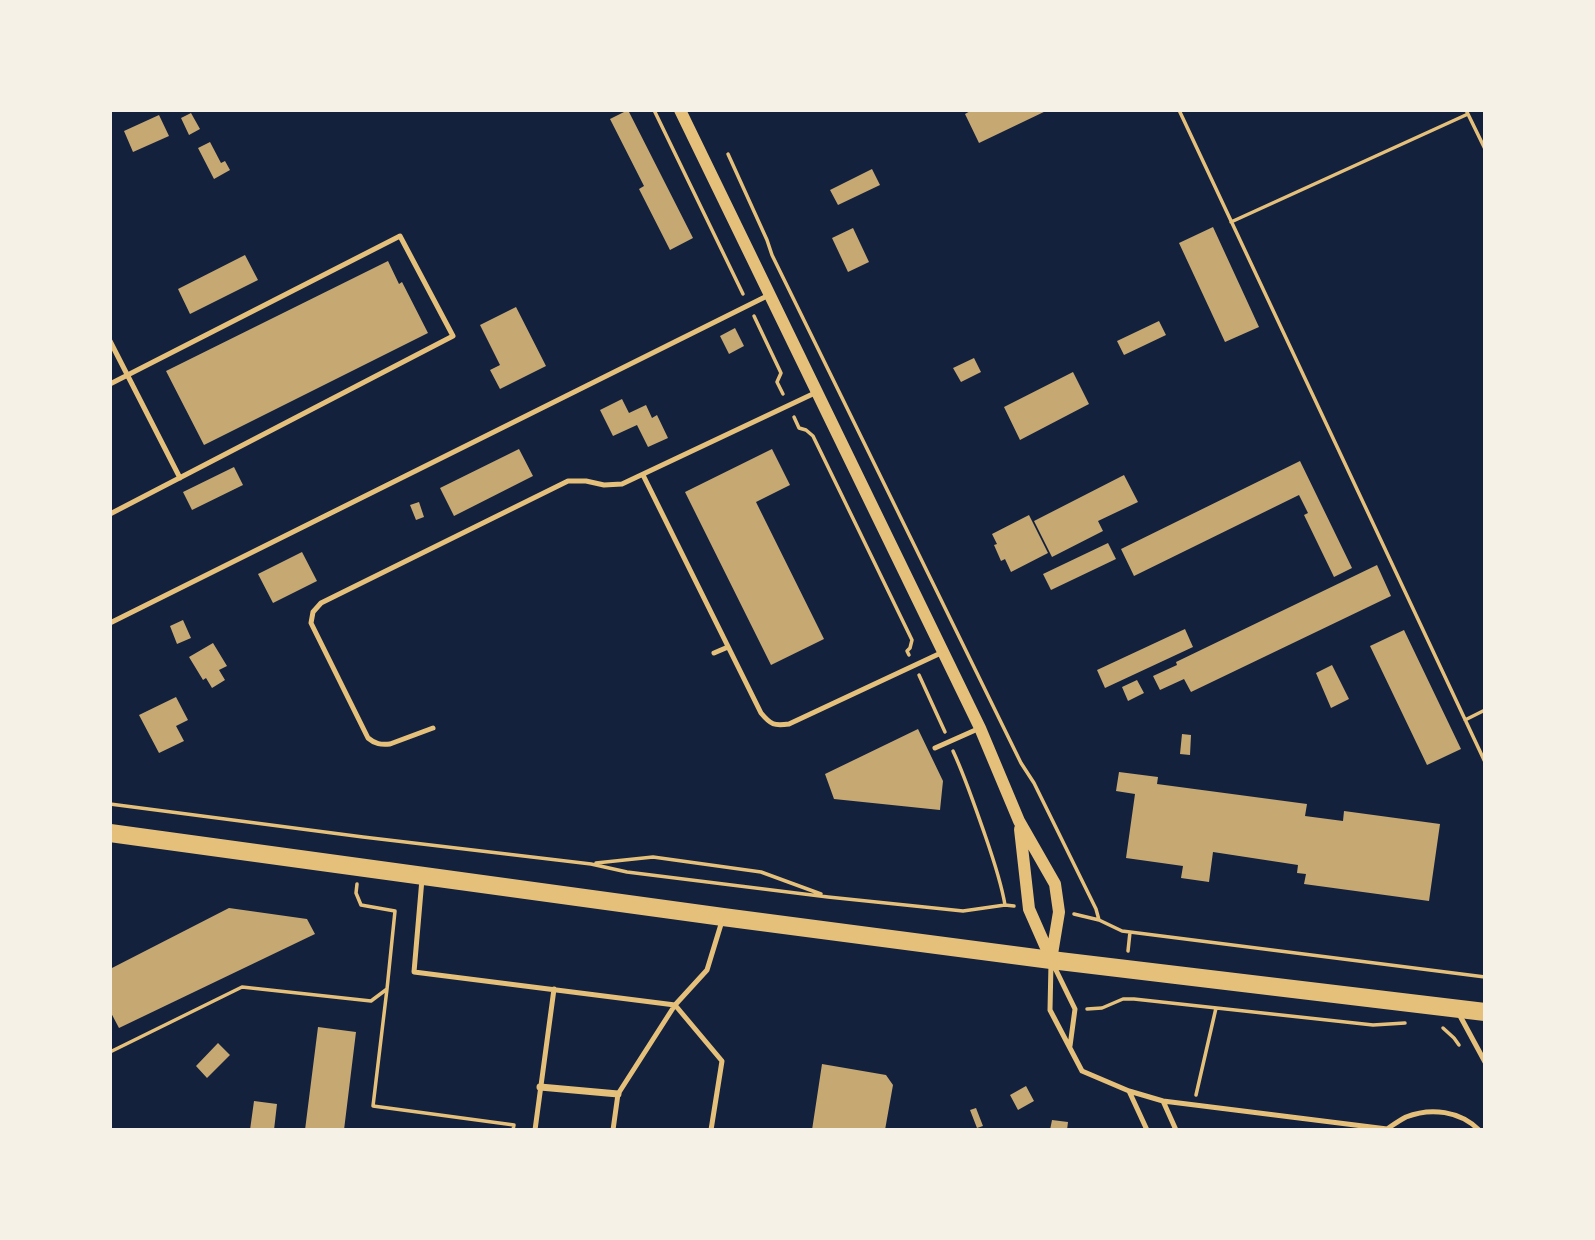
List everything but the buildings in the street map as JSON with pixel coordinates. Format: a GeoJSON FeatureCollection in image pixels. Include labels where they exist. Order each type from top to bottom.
{"type":"FeatureCollection","features":[{"type":"Feature","properties":{"kind":"main road"},"geometry":{"type":"LineString","coordinates":[[110,833],[723,918],[1485,1012]]}},
{"type":"Feature","properties":{"kind":"street"},"geometry":{"type":"LineString","coordinates":[[680,110],[980,728],[1019,821],[1055,884],[1059,912],[1051,960]]}},
{"type":"Feature","properties":{"kind":"street"},"geometry":{"type":"LineString","coordinates":[[1019,821],[1029,908],[1051,960]]}},
{"type":"Feature","properties":{"kind":"street"},"geometry":{"type":"LineString","coordinates":[[540,1087],[618,1094]]}},
{"type":"Feature","properties":{"kind":"lane"},"geometry":{"type":"LineString","coordinates":[[110,384],[400,236],[453,336],[110,514]]}},
{"type":"Feature","properties":{"kind":"lane"},"geometry":{"type":"LineString","coordinates":[[110,623],[769,295]]}},
{"type":"Feature","properties":{"kind":"lane"},"geometry":{"type":"LineString","coordinates":[[110,341],[180,478]]}},
{"type":"Feature","properties":{"kind":"lane"},"geometry":{"type":"LineString","coordinates":[[432,727],[390,744],[374,743],[368,738],[311,623],[313,612],[321,603],[568,481],[622,484],[817,392]]}},
{"type":"Feature","properties":{"kind":"lane"},"geometry":{"type":"LineString","coordinates":[[643,475],[761,713],[771,724],[789,724],[943,652]]}},
{"type":"Feature","properties":{"kind":"lane"},"geometry":{"type":"LineString","coordinates":[[714,653],[728,647]]}},
{"type":"Feature","properties":{"kind":"lane"},"geometry":{"type":"LineString","coordinates":[[935,748],[980,728]]}},
{"type":"Feature","properties":{"kind":"lane"},"geometry":{"type":"LineString","coordinates":[[422,875],[414,972],[675,1006],[722,1061],[711,1130]]}},
{"type":"Feature","properties":{"kind":"lane"},"geometry":{"type":"LineString","coordinates":[[613,1130],[618,1094],[675,1006],[707,970],[723,918]]}},
{"type":"Feature","properties":{"kind":"lane"},"geometry":{"type":"LineString","coordinates":[[1051,960],[1075,1009],[1070,1046]]}},
{"type":"Feature","properties":{"kind":"lane"},"geometry":{"type":"LineString","coordinates":[[1051,960],[1050,1010],[1082,1071],[1129,1091],[1163,1101],[1387,1130],[1405,1118],[1444,1112],[1460,1116],[1479,1130]]}},
{"type":"Feature","properties":{"kind":"lane"},"geometry":{"type":"LineString","coordinates":[[535,1130],[554,989]]}},
{"type":"Feature","properties":{"kind":"lane"},"geometry":{"type":"LineString","coordinates":[[1456,1008],[1485,1061]]}},
{"type":"Feature","properties":{"kind":"lane"},"geometry":{"type":"LineString","coordinates":[[1129,1091],[1147,1130]]}},
{"type":"Feature","properties":{"kind":"lane"},"geometry":{"type":"LineString","coordinates":[[1163,1101],[1176,1130]]}},
{"type":"Feature","properties":{"kind":"path"},"geometry":{"type":"LineString","coordinates":[[110,804],[591,864],[627,872],[828,897],[963,911],[1005,905],[965,778],[907,651],[912,640],[813,436],[799,428],[777,382],[781,373],[779,367],[654,110]]}},
{"type":"Feature","properties":{"kind":"path"},"geometry":{"type":"LineString","coordinates":[[1179,110],[1485,762]]}},
{"type":"Feature","properties":{"kind":"path"},"geometry":{"type":"LineString","coordinates":[[1231,222],[1467,112],[1485,149]]}},
{"type":"Feature","properties":{"kind":"path"},"geometry":{"type":"LineString","coordinates":[[728,154],[772,255],[1099,919]]}},
{"type":"Feature","properties":{"kind":"path"},"geometry":{"type":"LineString","coordinates":[[1465,720],[1485,710]]}},
{"type":"Feature","properties":{"kind":"path"},"geometry":{"type":"LineString","coordinates":[[363,837],[356,893],[361,905],[395,911],[373,1106],[514,1125],[513,1130]]}},
{"type":"Feature","properties":{"kind":"path"},"geometry":{"type":"LineString","coordinates":[[591,864],[653,857],[747,870],[761,872],[828,897]]}},
{"type":"Feature","properties":{"kind":"path"},"geometry":{"type":"LineString","coordinates":[[1088,916],[1122,931],[1485,977]]}},
{"type":"Feature","properties":{"kind":"path"},"geometry":{"type":"LineString","coordinates":[[110,1052],[242,987],[370,1001],[387,989]]}},
{"type":"Feature","properties":{"kind":"path"},"geometry":{"type":"LineString","coordinates":[[1075,1009],[1102,1008],[1123,999],[1373,1025],[1414,1022]]}},
{"type":"Feature","properties":{"kind":"path"},"geometry":{"type":"LineString","coordinates":[[1193,1105],[1216,1008]]}},
{"type":"Feature","properties":{"kind":"path"},"geometry":{"type":"LineString","coordinates":[[1434,1022],[1444,1028],[1460,1046]]}}]}
